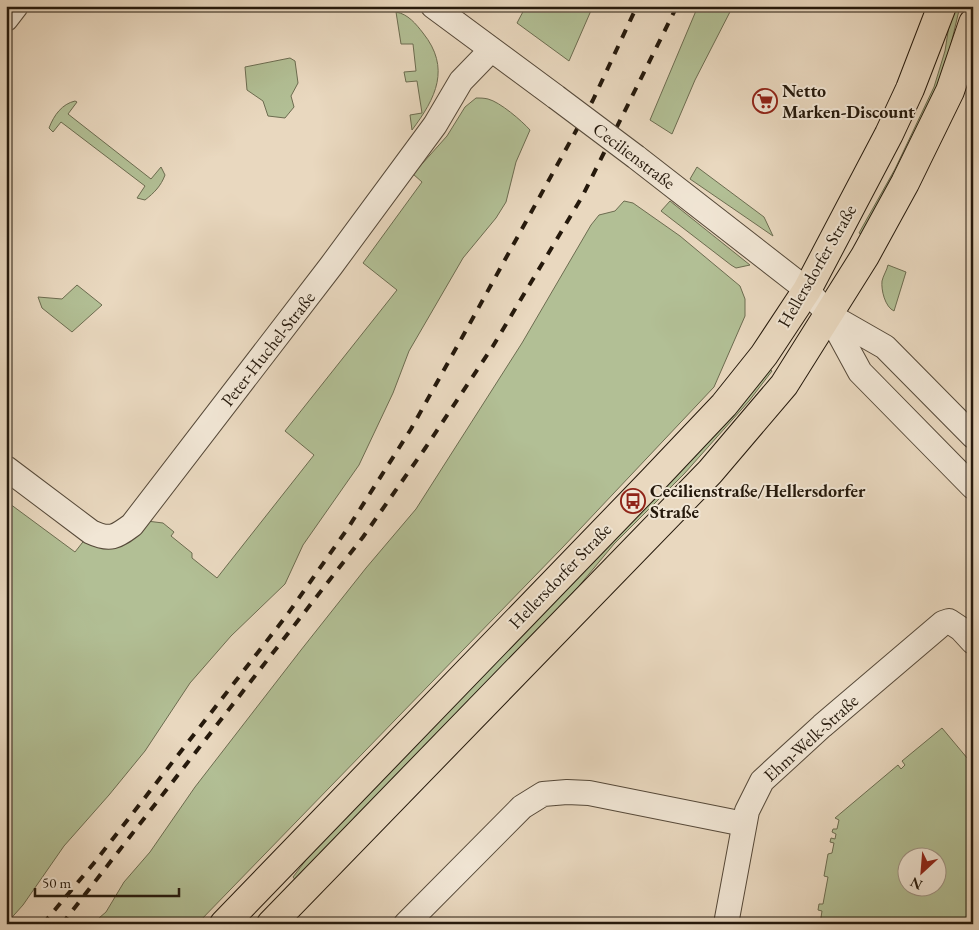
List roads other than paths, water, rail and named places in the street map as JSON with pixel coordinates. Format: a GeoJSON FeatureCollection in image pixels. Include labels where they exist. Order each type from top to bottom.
{"type":"FeatureCollection","features":[{"type":"Feature","properties":{"kind":"main road","name":"Hellersdorfer Straße"},"geometry":{"type":"LineString","coordinates":[[224,924],[724,405],[764,355],[806,290],[843,224],[906,98],[942,6]]}},
{"type":"Feature","properties":{"kind":"main road","name":"Hellersdorfer Straße"},"geometry":{"type":"LineString","coordinates":[[271,924],[710,472],[784,385],[865,256],[909,175],[950,90],[970,31],[968,6]]}},
{"type":"Feature","properties":{"kind":"street"},"geometry":{"type":"LineString","coordinates":[[6,19],[16,6]]}},
{"type":"Feature","properties":{"kind":"street","name":"Cecilienstraße"},"geometry":{"type":"LineString","coordinates":[[433,6],[636,156],[806,290],[829,315],[860,372],[973,487]]}},
{"type":"Feature","properties":{"kind":"street","name":"Peter-Huchel-Straße"},"geometry":{"type":"LineString","coordinates":[[6,468],[91,532],[103,537],[120,534],[132,524],[337,258],[435,126],[461,82],[491,50]]}},
{"type":"Feature","properties":{"kind":"street","name":"Cecilienstraße"},"geometry":{"type":"LineString","coordinates":[[829,315],[885,347],[973,436]]}},
{"type":"Feature","properties":{"kind":"street","name":"Ehm-Welk-Straße"},"geometry":{"type":"LineString","coordinates":[[726,924],[747,811],[762,781],[773,769],[944,623],[949,621],[961,629],[973,642]]}},
{"type":"Feature","properties":{"kind":"street"},"geometry":{"type":"LineString","coordinates":[[406,924],[522,807],[543,794],[589,793],[744,824]]}},
{"type":"Feature","properties":{"kind":"railway"},"geometry":{"type":"LineString","coordinates":[[43,924],[94,863],[287,615],[348,528],[411,429],[469,325],[593,100],[637,6]]}},
{"type":"Feature","properties":{"kind":"railway"},"geometry":{"type":"LineString","coordinates":[[62,924],[363,537],[426,447],[493,346],[582,197],[677,6]]}},
{"type":"Feature","properties":{"kind":"place","name":"Netto Marken-Discount"},"geometry":{"type":"Point","coordinates":[765,101]}},
{"type":"Feature","properties":{"kind":"place","name":"Cecilienstraße/Hellersdorfer Straße"},"geometry":{"type":"Point","coordinates":[633,501]}}]}
